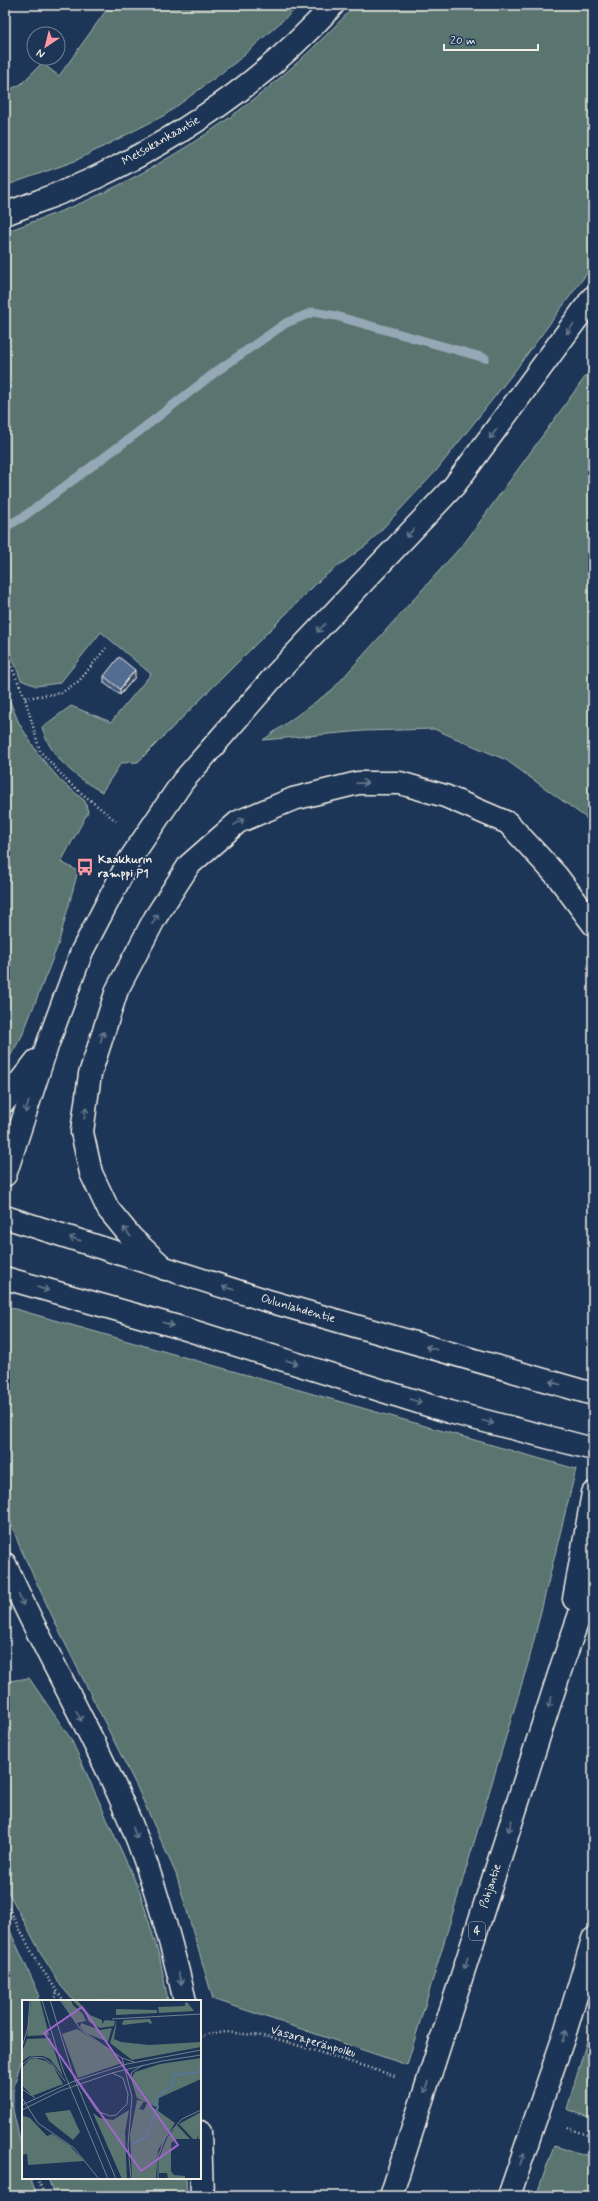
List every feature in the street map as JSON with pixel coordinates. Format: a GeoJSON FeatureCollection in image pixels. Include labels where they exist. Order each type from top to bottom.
{"type":"FeatureCollection","features":[{"type":"Feature","properties":{"kind":"main road","name":"Metsokankaantie"},"geometry":{"type":"LineString","coordinates":[[5,214],[94,178],[184,131],[245,88],[310,30],[333,5]]}},
{"type":"Feature","properties":{"kind":"main road"},"geometry":{"type":"LineString","coordinates":[[5,1175],[48,1044],[82,951],[130,859],[183,781],[277,673],[454,486],[593,297]]}},
{"type":"Feature","properties":{"kind":"main road"},"geometry":{"type":"LineString","coordinates":[[165,1268],[131,1237],[108,1209],[91,1173],[82,1132],[90,1074],[117,990],[155,918],[189,865],[238,822],[293,800],[358,783],[400,783],[445,796],[508,823],[557,876],[593,924]]}},
{"type":"Feature","properties":{"kind":"main road"},"geometry":{"type":"LineString","coordinates":[[5,1101],[48,1044]]}},
{"type":"Feature","properties":{"kind":"main road","name":"Oulunlahdentie"},"geometry":{"type":"LineString","coordinates":[[5,1217],[165,1268],[593,1394]]}},
{"type":"Feature","properties":{"kind":"main road"},"geometry":{"type":"LineString","coordinates":[[5,1278],[189,1330],[450,1412],[593,1449]]}},
{"type":"Feature","properties":{"kind":"main road"},"geometry":{"type":"LineString","coordinates":[[562,1665],[593,1493]]}},
{"type":"Feature","properties":{"kind":"main road"},"geometry":{"type":"LineString","coordinates":[[5,1564],[27,1613],[121,1800],[154,1882],[175,1957],[185,2000]]}},
{"type":"Feature","properties":{"kind":"main road","name":"Pohjantie"},"geometry":{"type":"LineString","coordinates":[[391,2196],[562,1665],[593,1577]]}},
{"type":"Feature","properties":{"kind":"main road"},"geometry":{"type":"LineString","coordinates":[[510,2196],[564,2036],[593,1939]]}},
{"type":"Feature","properties":{"kind":"main road"},"geometry":{"type":"LineString","coordinates":[[201,2164],[202,2196]]}},
{"type":"Feature","properties":{"kind":"path"},"geometry":{"type":"LineString","coordinates":[[25,698],[61,693],[79,681],[106,648]]}},
{"type":"Feature","properties":{"kind":"path"},"geometry":{"type":"LineString","coordinates":[[5,652],[25,698],[40,751],[69,783],[116,821]]}},
{"type":"Feature","properties":{"kind":"path"},"geometry":{"type":"LineString","coordinates":[[5,1901],[37,1962],[63,2000]]}},
{"type":"Feature","properties":{"kind":"path"},"geometry":{"type":"LineString","coordinates":[[53,2000],[57,1991]]}},
{"type":"Feature","properties":{"kind":"path","name":"Vasaraperänpolku"},"geometry":{"type":"LineString","coordinates":[[201,2036],[226,2032],[271,2037],[395,2076]]}},
{"type":"Feature","properties":{"kind":"path"},"geometry":{"type":"LineString","coordinates":[[567,2128],[593,2137]]}},
{"type":"Feature","properties":{"kind":"path"},"geometry":{"type":"LineString","coordinates":[[38,2179],[45,2196]]}},
{"type":"Feature","properties":{"kind":"green space"},"geometry":{"type":"Polygon","coordinates":[[[110,5],[300,5],[236,62],[165,115],[75,161],[5,186],[5,92],[21,84],[39,66],[46,66],[59,76],[110,5]]]}},
{"type":"Feature","properties":{"kind":"green space"},"geometry":{"type":"Polygon","coordinates":[[[355,5],[593,5],[593,265],[514,372],[436,471],[369,543],[322,578],[138,762],[121,763],[102,792],[73,773],[57,757],[46,738],[42,727],[71,706],[111,722],[151,674],[101,632],[60,683],[36,686],[21,680],[5,639],[5,232],[101,194],[137,176],[205,135],[268,88],[298,62],[355,5]]]}},
{"type":"Feature","properties":{"kind":"green space"},"geometry":{"type":"Polygon","coordinates":[[[593,366],[593,827],[585,817],[506,760],[434,729],[363,731],[263,740],[332,690],[466,541],[593,366]]]}},
{"type":"Feature","properties":{"kind":"green space"},"geometry":{"type":"Polygon","coordinates":[[[5,690],[19,723],[38,754],[61,781],[85,801],[88,812],[61,862],[78,871],[58,945],[22,1036],[5,1065],[5,690]]]}},
{"type":"Feature","properties":{"kind":"green space"},"geometry":{"type":"Polygon","coordinates":[[[5,1306],[576,1469],[529,1660],[407,2065],[213,1999],[176,1874],[137,1787],[61,1635],[19,1545],[5,1506],[5,1306]]]}},
{"type":"Feature","properties":{"kind":"green space"},"geometry":{"type":"Polygon","coordinates":[[[5,1673],[9,1681],[29,1678],[71,1739],[140,1892],[160,1959],[168,2000],[73,2000],[61,1986],[43,1957],[5,1886],[5,1673]]]}},
{"type":"Feature","properties":{"kind":"green space"},"geometry":{"type":"Polygon","coordinates":[[[5,1920],[39,1994],[37,2000],[22,2000],[22,2058],[13,2090],[13,2110],[22,2149],[22,2179],[30,2179],[37,2196],[5,2196],[5,1920]]]}},
{"type":"Feature","properties":{"kind":"green space"},"geometry":{"type":"Polygon","coordinates":[[[593,2020],[593,2119],[567,2109],[593,2020]]]}},
{"type":"Feature","properties":{"kind":"green space"},"geometry":{"type":"Polygon","coordinates":[[[554,2146],[593,2157],[593,2196],[536,2196],[554,2146]]]}},
{"type":"Feature","properties":{"kind":"green space"},"geometry":{"type":"Polygon","coordinates":[[[48,2179],[186,2179],[187,2196],[54,2196],[48,2179]]]}},
{"type":"Feature","properties":{"kind":"building"},"geometry":{"type":"Polygon","coordinates":[[[119,657],[135,670],[120,689],[104,676],[119,657]]]}},
{"type":"Feature","properties":{"kind":"waterway"},"geometry":{"type":"LineString","coordinates":[[5,527],[23,517],[137,433],[217,371],[286,323],[313,312],[336,316],[485,358]]}},
{"type":"Feature","properties":{"kind":"place","name":"Kaakkurin ramppi P1"},"geometry":{"type":"Point","coordinates":[85,867]}}]}
